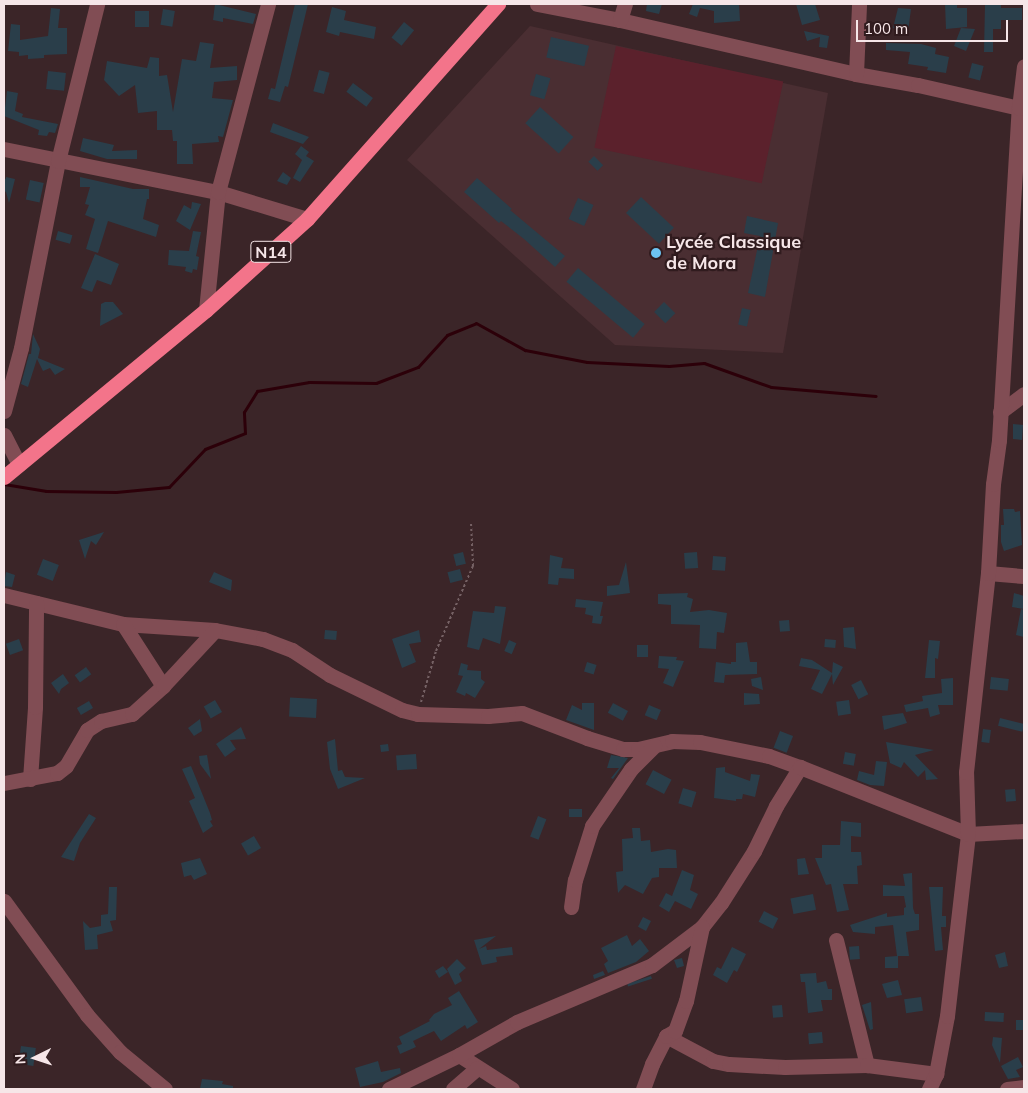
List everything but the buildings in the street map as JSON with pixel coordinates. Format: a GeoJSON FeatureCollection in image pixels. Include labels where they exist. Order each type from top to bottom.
{"type":"FeatureCollection","features":[{"type":"Feature","properties":{"kind":"highway","name":"N14"},"geometry":{"type":"LineString","coordinates":[[12,470],[206,310],[307,219],[498,4]]}},
{"type":"Feature","properties":{"kind":"street"},"geometry":{"type":"LineString","coordinates":[[4,411],[21,348],[58,161],[97,4]]}},
{"type":"Feature","properties":{"kind":"street"},"geometry":{"type":"LineString","coordinates":[[206,310],[218,192],[268,4]]}},
{"type":"Feature","properties":{"kind":"street"},"geometry":{"type":"LineString","coordinates":[[536,4],[620,20],[856,74],[918,85],[1022,109]]}},
{"type":"Feature","properties":{"kind":"street"},"geometry":{"type":"LineString","coordinates":[[620,20],[625,4]]}},
{"type":"Feature","properties":{"kind":"street"},"geometry":{"type":"LineString","coordinates":[[856,74],[859,4]]}},
{"type":"Feature","properties":{"kind":"street"},"geometry":{"type":"LineString","coordinates":[[929,1089],[936,1074],[947,1016],[968,834],[966,772],[988,573],[990,520],[999,440],[1024,66]]}},
{"type":"Feature","properties":{"kind":"street"},"geometry":{"type":"LineString","coordinates":[[4,149],[218,192],[307,219]]}},
{"type":"Feature","properties":{"kind":"street"},"geometry":{"type":"LineString","coordinates":[[1000,412],[1024,394]]}},
{"type":"Feature","properties":{"kind":"street"},"geometry":{"type":"LineString","coordinates":[[4,435],[12,470]]}},
{"type":"Feature","properties":{"kind":"street"},"geometry":{"type":"LineString","coordinates":[[988,573],[1024,576]]}},
{"type":"Feature","properties":{"kind":"street"},"geometry":{"type":"LineString","coordinates":[[4,595],[123,624],[215,630],[263,639],[292,650],[330,675],[402,710],[418,714],[488,716],[522,713],[612,746],[638,749],[672,741],[700,742],[769,756],[800,766],[968,834],[1024,831]]}},
{"type":"Feature","properties":{"kind":"street"},"geometry":{"type":"LineString","coordinates":[[30,780],[36,708],[36,603]]}},
{"type":"Feature","properties":{"kind":"street"},"geometry":{"type":"LineString","coordinates":[[123,624],[163,686]]}},
{"type":"Feature","properties":{"kind":"street"},"geometry":{"type":"LineString","coordinates":[[4,783],[30,780],[57,773],[66,766],[87,730],[101,720],[132,714],[163,686],[215,630]]}},
{"type":"Feature","properties":{"kind":"street"},"geometry":{"type":"LineString","coordinates":[[571,907],[575,880],[592,826],[631,770],[654,745]]}},
{"type":"Feature","properties":{"kind":"street"},"geometry":{"type":"LineString","coordinates":[[389,1089],[459,1055],[517,1022],[652,965],[702,927],[721,903],[754,851],[776,806],[800,766]]}},
{"type":"Feature","properties":{"kind":"street"},"geometry":{"type":"LineString","coordinates":[[4,901],[87,1015],[120,1052],[165,1089]]}},
{"type":"Feature","properties":{"kind":"street"},"geometry":{"type":"LineString","coordinates":[[643,1089],[652,1064],[666,1036],[675,1031],[686,1001],[702,927]]}},
{"type":"Feature","properties":{"kind":"street"},"geometry":{"type":"LineString","coordinates":[[836,940],[867,1065]]}},
{"type":"Feature","properties":{"kind":"street"},"geometry":{"type":"LineString","coordinates":[[666,1036],[713,1061],[729,1064],[785,1067],[867,1065],[936,1074]]}},
{"type":"Feature","properties":{"kind":"street"},"geometry":{"type":"LineString","coordinates":[[459,1055],[512,1089]]}},
{"type":"Feature","properties":{"kind":"street"},"geometry":{"type":"LineString","coordinates":[[453,1089],[477,1068]]}},
{"type":"Feature","properties":{"kind":"street"},"geometry":{"type":"LineString","coordinates":[[1007,1089],[1024,1087]]}},
{"type":"Feature","properties":{"kind":"path"},"geometry":{"type":"LineString","coordinates":[[418,714],[436,651],[473,566],[471,524]]}},
{"type":"Feature","properties":{"kind":"shaded area","name":"Lycée Classique de Mora"},"geometry":{"type":"Polygon","coordinates":[[[530,26],[828,93],[783,353],[615,345],[407,160],[530,26]]]}},
{"type":"Feature","properties":{"kind":"shaded area"},"geometry":{"type":"Polygon","coordinates":[[[616,46],[783,82],[762,183],[594,148],[616,46]]]}},
{"type":"Feature","properties":{"kind":"waterway"},"geometry":{"type":"LineString","coordinates":[[4,484],[46,491],[116,492],[169,487],[205,449],[245,433],[244,412],[257,391],[309,382],[376,383],[418,367],[447,335],[476,323],[525,350],[587,362],[669,366],[704,363],[771,387],[876,396]]}},
{"type":"Feature","properties":{"kind":"place","name":"Lycée Classique de Mora"},"geometry":{"type":"Point","coordinates":[656,253]}}]}
